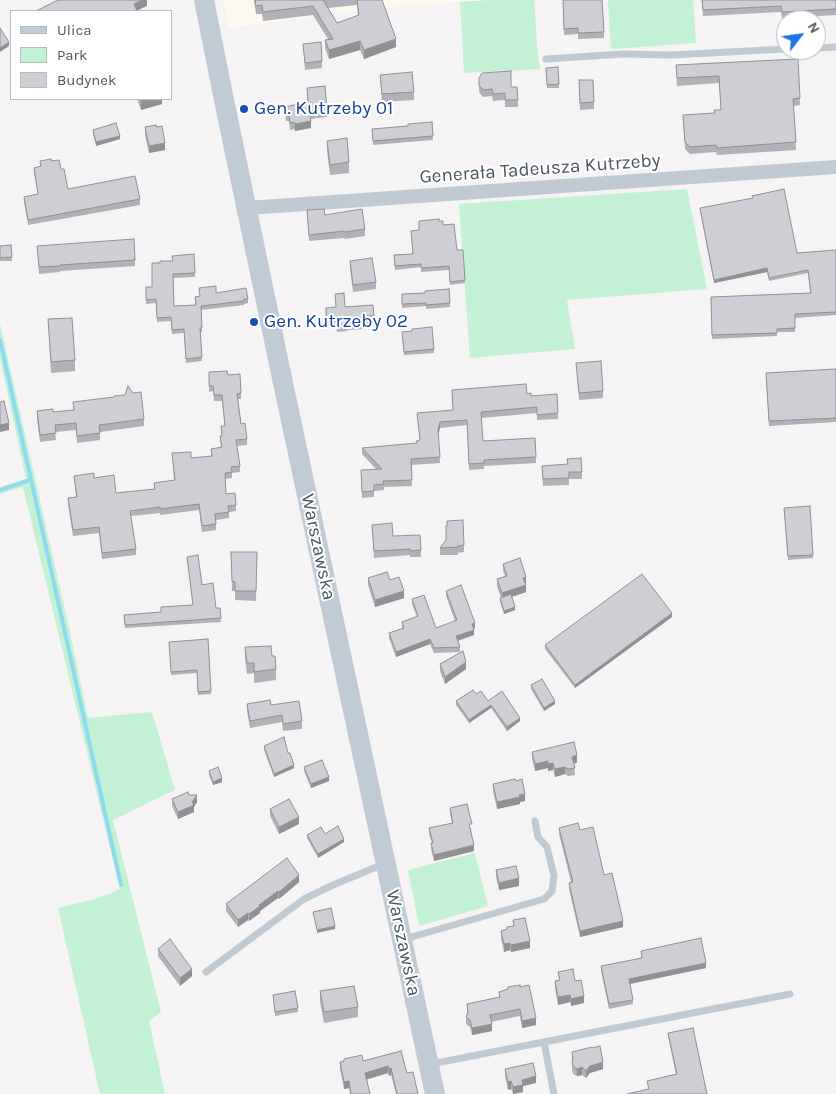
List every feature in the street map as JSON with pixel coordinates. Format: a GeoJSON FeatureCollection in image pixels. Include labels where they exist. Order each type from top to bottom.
{"type":"FeatureCollection","features":[{"type":"Feature","properties":{"kind":"main road","name":"Warszawska"},"geometry":{"type":"LineString","coordinates":[[204,0],[435,1094]]}},
{"type":"Feature","properties":{"kind":"street","name":"Generała Tadeusza Kutrzeby"},"geometry":{"type":"LineString","coordinates":[[247,208],[836,166]]}},
{"type":"Feature","properties":{"kind":"lane"},"geometry":{"type":"LineString","coordinates":[[546,59],[623,54],[671,55],[776,50]]}},
{"type":"Feature","properties":{"kind":"lane"},"geometry":{"type":"LineString","coordinates":[[402,940],[544,899],[552,890],[554,876],[547,847],[538,837],[535,821]]}},
{"type":"Feature","properties":{"kind":"lane"},"geometry":{"type":"LineString","coordinates":[[206,972],[304,900],[374,868],[386,865]]}},
{"type":"Feature","properties":{"kind":"lane"},"geometry":{"type":"LineString","coordinates":[[428,1064],[790,994]]}},
{"type":"Feature","properties":{"kind":"lane"},"geometry":{"type":"LineString","coordinates":[[544,1042],[554,1094]]}},
{"type":"Feature","properties":{"kind":"shaded area"},"geometry":{"type":"Polygon","coordinates":[[[224,0],[487,0],[409,5],[345,13],[344,10],[320,16],[229,28],[224,0]]]}},
{"type":"Feature","properties":{"kind":"green space"},"geometry":{"type":"Polygon","coordinates":[[[534,0],[540,69],[464,73],[460,2],[534,0]]]}},
{"type":"Feature","properties":{"kind":"green space"},"geometry":{"type":"Polygon","coordinates":[[[608,0],[693,0],[696,43],[611,49],[608,0]]]}},
{"type":"Feature","properties":{"kind":"green space"},"geometry":{"type":"Polygon","coordinates":[[[687,189],[707,289],[567,300],[575,349],[470,358],[459,204],[687,189]]]}},
{"type":"Feature","properties":{"kind":"green space"},"geometry":{"type":"Polygon","coordinates":[[[0,324],[88,718],[152,712],[175,790],[113,820],[161,1012],[149,1021],[165,1094],[100,1094],[58,908],[95,899],[120,889],[23,487],[0,494],[0,487],[26,479],[0,359],[0,324]]]}},
{"type":"Feature","properties":{"kind":"green space"},"geometry":{"type":"Polygon","coordinates":[[[475,853],[488,906],[419,926],[408,870],[475,853]]]}},
{"type":"Feature","properties":{"kind":"building"},"geometry":{"type":"Polygon","coordinates":[[[58,0],[142,0],[134,4],[137,10],[38,10],[58,0]]]}},
{"type":"Feature","properties":{"kind":"building"},"geometry":{"type":"Polygon","coordinates":[[[255,0],[323,0],[337,23],[359,15],[357,0],[382,0],[396,39],[364,50],[360,41],[329,50],[325,40],[333,39],[313,6],[263,12],[262,5],[256,6],[255,0]]]}},
{"type":"Feature","properties":{"kind":"building"},"geometry":{"type":"Polygon","coordinates":[[[563,0],[602,0],[604,32],[578,33],[578,28],[564,29],[563,0]]]}},
{"type":"Feature","properties":{"kind":"building"},"geometry":{"type":"Polygon","coordinates":[[[702,0],[836,0],[836,9],[782,10],[781,6],[703,10],[702,0]]]}},
{"type":"Feature","properties":{"kind":"building"},"geometry":{"type":"Polygon","coordinates":[[[0,28],[9,42],[0,48],[0,28]]]}},
{"type":"Feature","properties":{"kind":"building"},"geometry":{"type":"Polygon","coordinates":[[[321,42],[322,61],[305,63],[303,44],[321,42]]]}},
{"type":"Feature","properties":{"kind":"building"},"geometry":{"type":"Polygon","coordinates":[[[798,60],[800,98],[793,99],[796,142],[717,148],[716,145],[690,147],[685,142],[683,115],[715,113],[714,110],[721,110],[719,76],[677,78],[676,65],[798,60]]]}},
{"type":"Feature","properties":{"kind":"building"},"geometry":{"type":"Polygon","coordinates":[[[558,67],[559,84],[547,85],[546,68],[558,67]]]}},
{"type":"Feature","properties":{"kind":"building"},"geometry":{"type":"Polygon","coordinates":[[[511,71],[511,87],[517,87],[518,100],[505,100],[505,93],[493,94],[492,89],[483,90],[479,85],[479,78],[482,73],[511,71]]]}},
{"type":"Feature","properties":{"kind":"building"},"geometry":{"type":"Polygon","coordinates":[[[412,72],[414,92],[382,94],[380,75],[412,72]]]}},
{"type":"Feature","properties":{"kind":"building"},"geometry":{"type":"Polygon","coordinates":[[[579,80],[593,80],[594,102],[580,103],[579,80]]]}},
{"type":"Feature","properties":{"kind":"building"},"geometry":{"type":"Polygon","coordinates":[[[325,86],[327,110],[310,112],[311,121],[290,123],[289,114],[286,114],[285,107],[308,102],[307,88],[325,86]]]}},
{"type":"Feature","properties":{"kind":"building"},"geometry":{"type":"Polygon","coordinates":[[[432,122],[433,136],[373,141],[372,129],[432,122]]]}},
{"type":"Feature","properties":{"kind":"building"},"geometry":{"type":"Polygon","coordinates":[[[116,123],[120,136],[96,142],[93,130],[116,123]]]}},
{"type":"Feature","properties":{"kind":"building"},"geometry":{"type":"Polygon","coordinates":[[[156,125],[156,127],[162,126],[165,143],[149,146],[145,127],[156,125]]]}},
{"type":"Feature","properties":{"kind":"building"},"geometry":{"type":"Polygon","coordinates":[[[347,138],[349,162],[330,165],[327,141],[347,138]]]}},
{"type":"Feature","properties":{"kind":"building"},"geometry":{"type":"Polygon","coordinates":[[[51,159],[51,161],[59,160],[61,169],[64,169],[68,189],[135,176],[140,199],[28,220],[24,197],[38,194],[34,168],[41,166],[40,161],[51,159]]]}},
{"type":"Feature","properties":{"kind":"building"},"geometry":{"type":"Polygon","coordinates":[[[784,189],[797,253],[836,250],[836,312],[795,314],[795,328],[777,329],[777,333],[712,335],[711,297],[811,293],[808,270],[769,278],[767,268],[714,280],[700,208],[753,198],[752,196],[784,189]]]}},
{"type":"Feature","properties":{"kind":"building"},"geometry":{"type":"Polygon","coordinates":[[[324,209],[325,215],[362,209],[365,229],[309,235],[307,210],[324,209]]]}},
{"type":"Feature","properties":{"kind":"building"},"geometry":{"type":"Polygon","coordinates":[[[439,219],[439,221],[443,221],[443,225],[454,224],[457,250],[463,250],[465,280],[450,282],[449,266],[421,268],[421,264],[395,266],[394,255],[413,254],[411,231],[419,230],[419,221],[439,219]]]}},
{"type":"Feature","properties":{"kind":"building"},"geometry":{"type":"Polygon","coordinates":[[[134,239],[135,260],[39,267],[37,246],[134,239]]]}},
{"type":"Feature","properties":{"kind":"building"},"geometry":{"type":"Polygon","coordinates":[[[11,245],[12,257],[0,258],[0,246],[11,245]]]}},
{"type":"Feature","properties":{"kind":"building"},"geometry":{"type":"Polygon","coordinates":[[[194,254],[195,273],[173,274],[174,306],[196,305],[195,297],[200,296],[199,288],[216,286],[216,293],[246,288],[248,299],[201,306],[202,357],[186,359],[184,329],[172,330],[171,317],[157,318],[156,299],[146,300],[146,287],[152,287],[152,263],[173,261],[172,256],[194,254]]]}},
{"type":"Feature","properties":{"kind":"building"},"geometry":{"type":"Polygon","coordinates":[[[372,258],[376,282],[353,285],[350,261],[372,258]]]}},
{"type":"Feature","properties":{"kind":"building"},"geometry":{"type":"Polygon","coordinates":[[[449,289],[450,303],[402,304],[402,294],[449,289]]]}},
{"type":"Feature","properties":{"kind":"building"},"geometry":{"type":"Polygon","coordinates":[[[344,293],[345,307],[373,305],[374,316],[366,316],[366,322],[337,325],[336,318],[326,319],[326,308],[336,307],[335,294],[344,293]]]}},
{"type":"Feature","properties":{"kind":"building"},"geometry":{"type":"Polygon","coordinates":[[[72,318],[75,360],[51,362],[48,319],[72,318]]]}},
{"type":"Feature","properties":{"kind":"building"},"geometry":{"type":"Polygon","coordinates":[[[432,327],[434,349],[404,352],[402,332],[432,327]]]}},
{"type":"Feature","properties":{"kind":"building"},"geometry":{"type":"Polygon","coordinates":[[[601,361],[603,391],[579,393],[576,363],[601,361]]]}},
{"type":"Feature","properties":{"kind":"building"},"geometry":{"type":"Polygon","coordinates":[[[836,369],[836,418],[769,421],[766,373],[836,369]]]}},
{"type":"Feature","properties":{"kind":"building"},"geometry":{"type":"Polygon","coordinates":[[[227,371],[228,375],[240,374],[241,393],[237,394],[241,424],[245,423],[247,439],[236,440],[240,466],[231,467],[232,472],[225,473],[226,494],[235,493],[236,505],[228,506],[229,512],[215,514],[216,524],[202,526],[199,504],[130,511],[136,549],[102,553],[99,527],[73,530],[68,498],[77,497],[74,476],[94,473],[94,478],[114,475],[116,493],[155,489],[154,483],[175,480],[172,453],[191,452],[191,458],[212,456],[211,449],[222,447],[221,426],[225,426],[222,395],[214,395],[213,386],[209,386],[209,372],[227,371]]]}},
{"type":"Feature","properties":{"kind":"building"},"geometry":{"type":"Polygon","coordinates":[[[526,384],[527,394],[531,393],[531,396],[557,394],[558,413],[537,415],[537,407],[481,412],[483,441],[535,438],[536,457],[484,460],[484,463],[469,464],[467,420],[440,422],[438,430],[440,457],[411,459],[412,480],[383,481],[384,484],[374,485],[374,491],[362,492],[361,470],[382,469],[362,448],[417,443],[416,441],[420,440],[417,413],[453,410],[452,390],[526,384]]]}},
{"type":"Feature","properties":{"kind":"building"},"geometry":{"type":"Polygon","coordinates":[[[128,386],[133,393],[141,392],[144,419],[99,425],[100,433],[77,436],[76,423],[55,425],[56,433],[40,435],[37,411],[53,409],[53,412],[74,410],[73,402],[125,395],[128,386]]]}},
{"type":"Feature","properties":{"kind":"building"},"geometry":{"type":"Polygon","coordinates":[[[4,401],[9,423],[0,425],[0,402],[4,401]]]}},
{"type":"Feature","properties":{"kind":"building"},"geometry":{"type":"Polygon","coordinates":[[[581,458],[582,472],[569,472],[569,478],[543,479],[542,466],[568,464],[567,459],[581,458]]]}},
{"type":"Feature","properties":{"kind":"building"},"geometry":{"type":"Polygon","coordinates":[[[810,506],[813,555],[788,556],[784,508],[810,506]]]}},
{"type":"Feature","properties":{"kind":"building"},"geometry":{"type":"Polygon","coordinates":[[[463,520],[464,545],[440,548],[446,540],[447,521],[463,520]]]}},
{"type":"Feature","properties":{"kind":"building"},"geometry":{"type":"Polygon","coordinates":[[[392,523],[393,536],[420,535],[421,550],[374,551],[372,525],[392,523]]]}},
{"type":"Feature","properties":{"kind":"building"},"geometry":{"type":"Polygon","coordinates":[[[231,552],[257,552],[256,591],[235,591],[235,582],[232,581],[231,552]]]}},
{"type":"Feature","properties":{"kind":"building"},"geometry":{"type":"Polygon","coordinates":[[[198,555],[202,585],[213,583],[216,608],[220,608],[221,618],[125,625],[124,615],[161,612],[161,607],[193,605],[187,557],[198,555]]]}},
{"type":"Feature","properties":{"kind":"building"},"geometry":{"type":"Polygon","coordinates":[[[520,558],[526,577],[523,578],[526,585],[502,593],[497,579],[507,576],[503,564],[520,558]]]}},
{"type":"Feature","properties":{"kind":"building"},"geometry":{"type":"Polygon","coordinates":[[[387,572],[390,580],[399,577],[404,591],[375,600],[368,578],[387,572]]]}},
{"type":"Feature","properties":{"kind":"building"},"geometry":{"type":"Polygon","coordinates":[[[642,574],[672,613],[575,685],[545,645],[642,574]]]}},
{"type":"Feature","properties":{"kind":"building"},"geometry":{"type":"Polygon","coordinates":[[[461,585],[475,623],[472,624],[474,630],[456,636],[460,647],[434,648],[430,639],[396,652],[389,633],[404,628],[402,622],[418,616],[412,599],[424,595],[436,628],[457,620],[446,591],[461,585]]]}},
{"type":"Feature","properties":{"kind":"building"},"geometry":{"type":"Polygon","coordinates":[[[511,594],[515,607],[504,611],[500,598],[511,594]]]}},
{"type":"Feature","properties":{"kind":"building"},"geometry":{"type":"Polygon","coordinates":[[[208,639],[211,691],[198,692],[197,670],[171,672],[169,642],[208,639]]]}},
{"type":"Feature","properties":{"kind":"building"},"geometry":{"type":"Polygon","coordinates":[[[271,646],[272,656],[275,656],[276,669],[254,672],[254,663],[247,663],[245,647],[271,646]]]}},
{"type":"Feature","properties":{"kind":"building"},"geometry":{"type":"Polygon","coordinates":[[[463,651],[466,662],[445,677],[440,664],[463,651]]]}},
{"type":"Feature","properties":{"kind":"building"},"geometry":{"type":"Polygon","coordinates":[[[542,679],[555,701],[544,708],[531,685],[542,679]]]}},
{"type":"Feature","properties":{"kind":"building"},"geometry":{"type":"Polygon","coordinates":[[[473,690],[476,694],[481,691],[488,701],[502,691],[520,718],[507,727],[491,705],[469,720],[456,701],[473,690]]]}},
{"type":"Feature","properties":{"kind":"building"},"geometry":{"type":"Polygon","coordinates":[[[270,700],[271,705],[299,701],[302,721],[283,724],[282,715],[250,721],[247,704],[270,700]]]}},
{"type":"Feature","properties":{"kind":"building"},"geometry":{"type":"Polygon","coordinates":[[[284,737],[288,753],[290,753],[294,765],[274,774],[264,746],[284,737]]]}},
{"type":"Feature","properties":{"kind":"building"},"geometry":{"type":"Polygon","coordinates":[[[574,742],[577,755],[572,757],[575,768],[555,769],[553,763],[548,764],[548,761],[535,764],[532,752],[574,742]]]}},
{"type":"Feature","properties":{"kind":"building"},"geometry":{"type":"Polygon","coordinates":[[[322,760],[329,777],[311,784],[304,767],[322,760]]]}},
{"type":"Feature","properties":{"kind":"building"},"geometry":{"type":"Polygon","coordinates":[[[218,767],[222,778],[213,782],[209,771],[218,767]]]}},
{"type":"Feature","properties":{"kind":"building"},"geometry":{"type":"Polygon","coordinates":[[[515,779],[516,781],[522,779],[525,794],[519,795],[520,797],[497,802],[493,784],[515,779]]]}},
{"type":"Feature","properties":{"kind":"building"},"geometry":{"type":"Polygon","coordinates":[[[188,792],[189,795],[197,795],[192,802],[194,805],[178,812],[172,799],[188,792]]]}},
{"type":"Feature","properties":{"kind":"building"},"geometry":{"type":"Polygon","coordinates":[[[289,799],[299,817],[279,827],[270,809],[289,799]]]}},
{"type":"Feature","properties":{"kind":"building"},"geometry":{"type":"Polygon","coordinates":[[[467,804],[472,824],[469,824],[474,845],[434,855],[429,828],[453,823],[450,808],[467,804]]]}},
{"type":"Feature","properties":{"kind":"building"},"geometry":{"type":"Polygon","coordinates":[[[578,823],[580,830],[593,827],[604,875],[612,873],[623,921],[580,931],[569,883],[573,882],[559,828],[578,823]]]}},
{"type":"Feature","properties":{"kind":"building"},"geometry":{"type":"Polygon","coordinates":[[[338,826],[344,839],[318,854],[307,835],[321,827],[325,834],[338,826]]]}},
{"type":"Feature","properties":{"kind":"building"},"geometry":{"type":"Polygon","coordinates":[[[287,858],[299,875],[279,892],[238,920],[226,904],[287,858]]]}},
{"type":"Feature","properties":{"kind":"building"},"geometry":{"type":"Polygon","coordinates":[[[516,866],[519,878],[499,883],[496,870],[516,866]]]}},
{"type":"Feature","properties":{"kind":"building"},"geometry":{"type":"Polygon","coordinates":[[[331,908],[335,926],[317,930],[313,912],[331,908]]]}},
{"type":"Feature","properties":{"kind":"building"},"geometry":{"type":"Polygon","coordinates":[[[525,918],[530,941],[511,945],[510,943],[504,944],[501,931],[507,929],[507,927],[514,926],[513,920],[525,918]]]}},
{"type":"Feature","properties":{"kind":"building"},"geometry":{"type":"Polygon","coordinates":[[[701,938],[706,963],[629,979],[633,1000],[609,1004],[601,966],[642,958],[641,951],[701,938]]]}},
{"type":"Feature","properties":{"kind":"building"},"geometry":{"type":"Polygon","coordinates":[[[170,939],[192,969],[180,978],[158,949],[170,939]]]}},
{"type":"Feature","properties":{"kind":"building"},"geometry":{"type":"Polygon","coordinates":[[[573,969],[575,981],[581,980],[584,996],[571,999],[570,995],[558,997],[555,981],[560,980],[558,972],[573,969]]]}},
{"type":"Feature","properties":{"kind":"building"},"geometry":{"type":"Polygon","coordinates":[[[520,985],[520,987],[529,985],[536,1018],[522,1021],[520,1009],[490,1015],[492,1024],[472,1028],[470,1020],[466,1017],[468,1012],[467,1004],[500,997],[499,992],[508,989],[508,987],[520,985]]]}},
{"type":"Feature","properties":{"kind":"building"},"geometry":{"type":"Polygon","coordinates":[[[354,986],[358,1007],[324,1012],[320,991],[354,986]]]}},
{"type":"Feature","properties":{"kind":"building"},"geometry":{"type":"Polygon","coordinates":[[[295,991],[298,1008],[275,1012],[273,995],[295,991]]]}},
{"type":"Feature","properties":{"kind":"building"},"geometry":{"type":"Polygon","coordinates":[[[693,1028],[707,1094],[627,1094],[649,1089],[647,1081],[677,1074],[668,1033],[693,1028]]]}},
{"type":"Feature","properties":{"kind":"building"},"geometry":{"type":"Polygon","coordinates":[[[600,1046],[603,1062],[590,1066],[586,1071],[582,1067],[577,1069],[573,1066],[572,1052],[600,1046]]]}},
{"type":"Feature","properties":{"kind":"building"},"geometry":{"type":"Polygon","coordinates":[[[401,1051],[407,1073],[413,1072],[418,1094],[397,1094],[391,1068],[389,1069],[388,1066],[365,1073],[370,1094],[351,1094],[349,1081],[344,1082],[340,1062],[344,1061],[344,1059],[362,1055],[363,1061],[401,1051]]]}},
{"type":"Feature","properties":{"kind":"building"},"geometry":{"type":"Polygon","coordinates":[[[533,1063],[536,1076],[522,1080],[523,1085],[513,1087],[511,1081],[508,1082],[505,1069],[533,1063]]]}},
{"type":"Feature","properties":{"kind":"waterway"},"geometry":{"type":"LineString","coordinates":[[0,340],[121,885]]}},
{"type":"Feature","properties":{"kind":"waterway"},"geometry":{"type":"LineString","coordinates":[[0,490],[30,480]]}},
{"type":"Feature","properties":{"kind":"place","name":"Gen. Kutrzeby 01"},"geometry":{"type":"Point","coordinates":[244,109]}},
{"type":"Feature","properties":{"kind":"place","name":"Gen. Kutrzeby 02"},"geometry":{"type":"Point","coordinates":[254,322]}}]}
